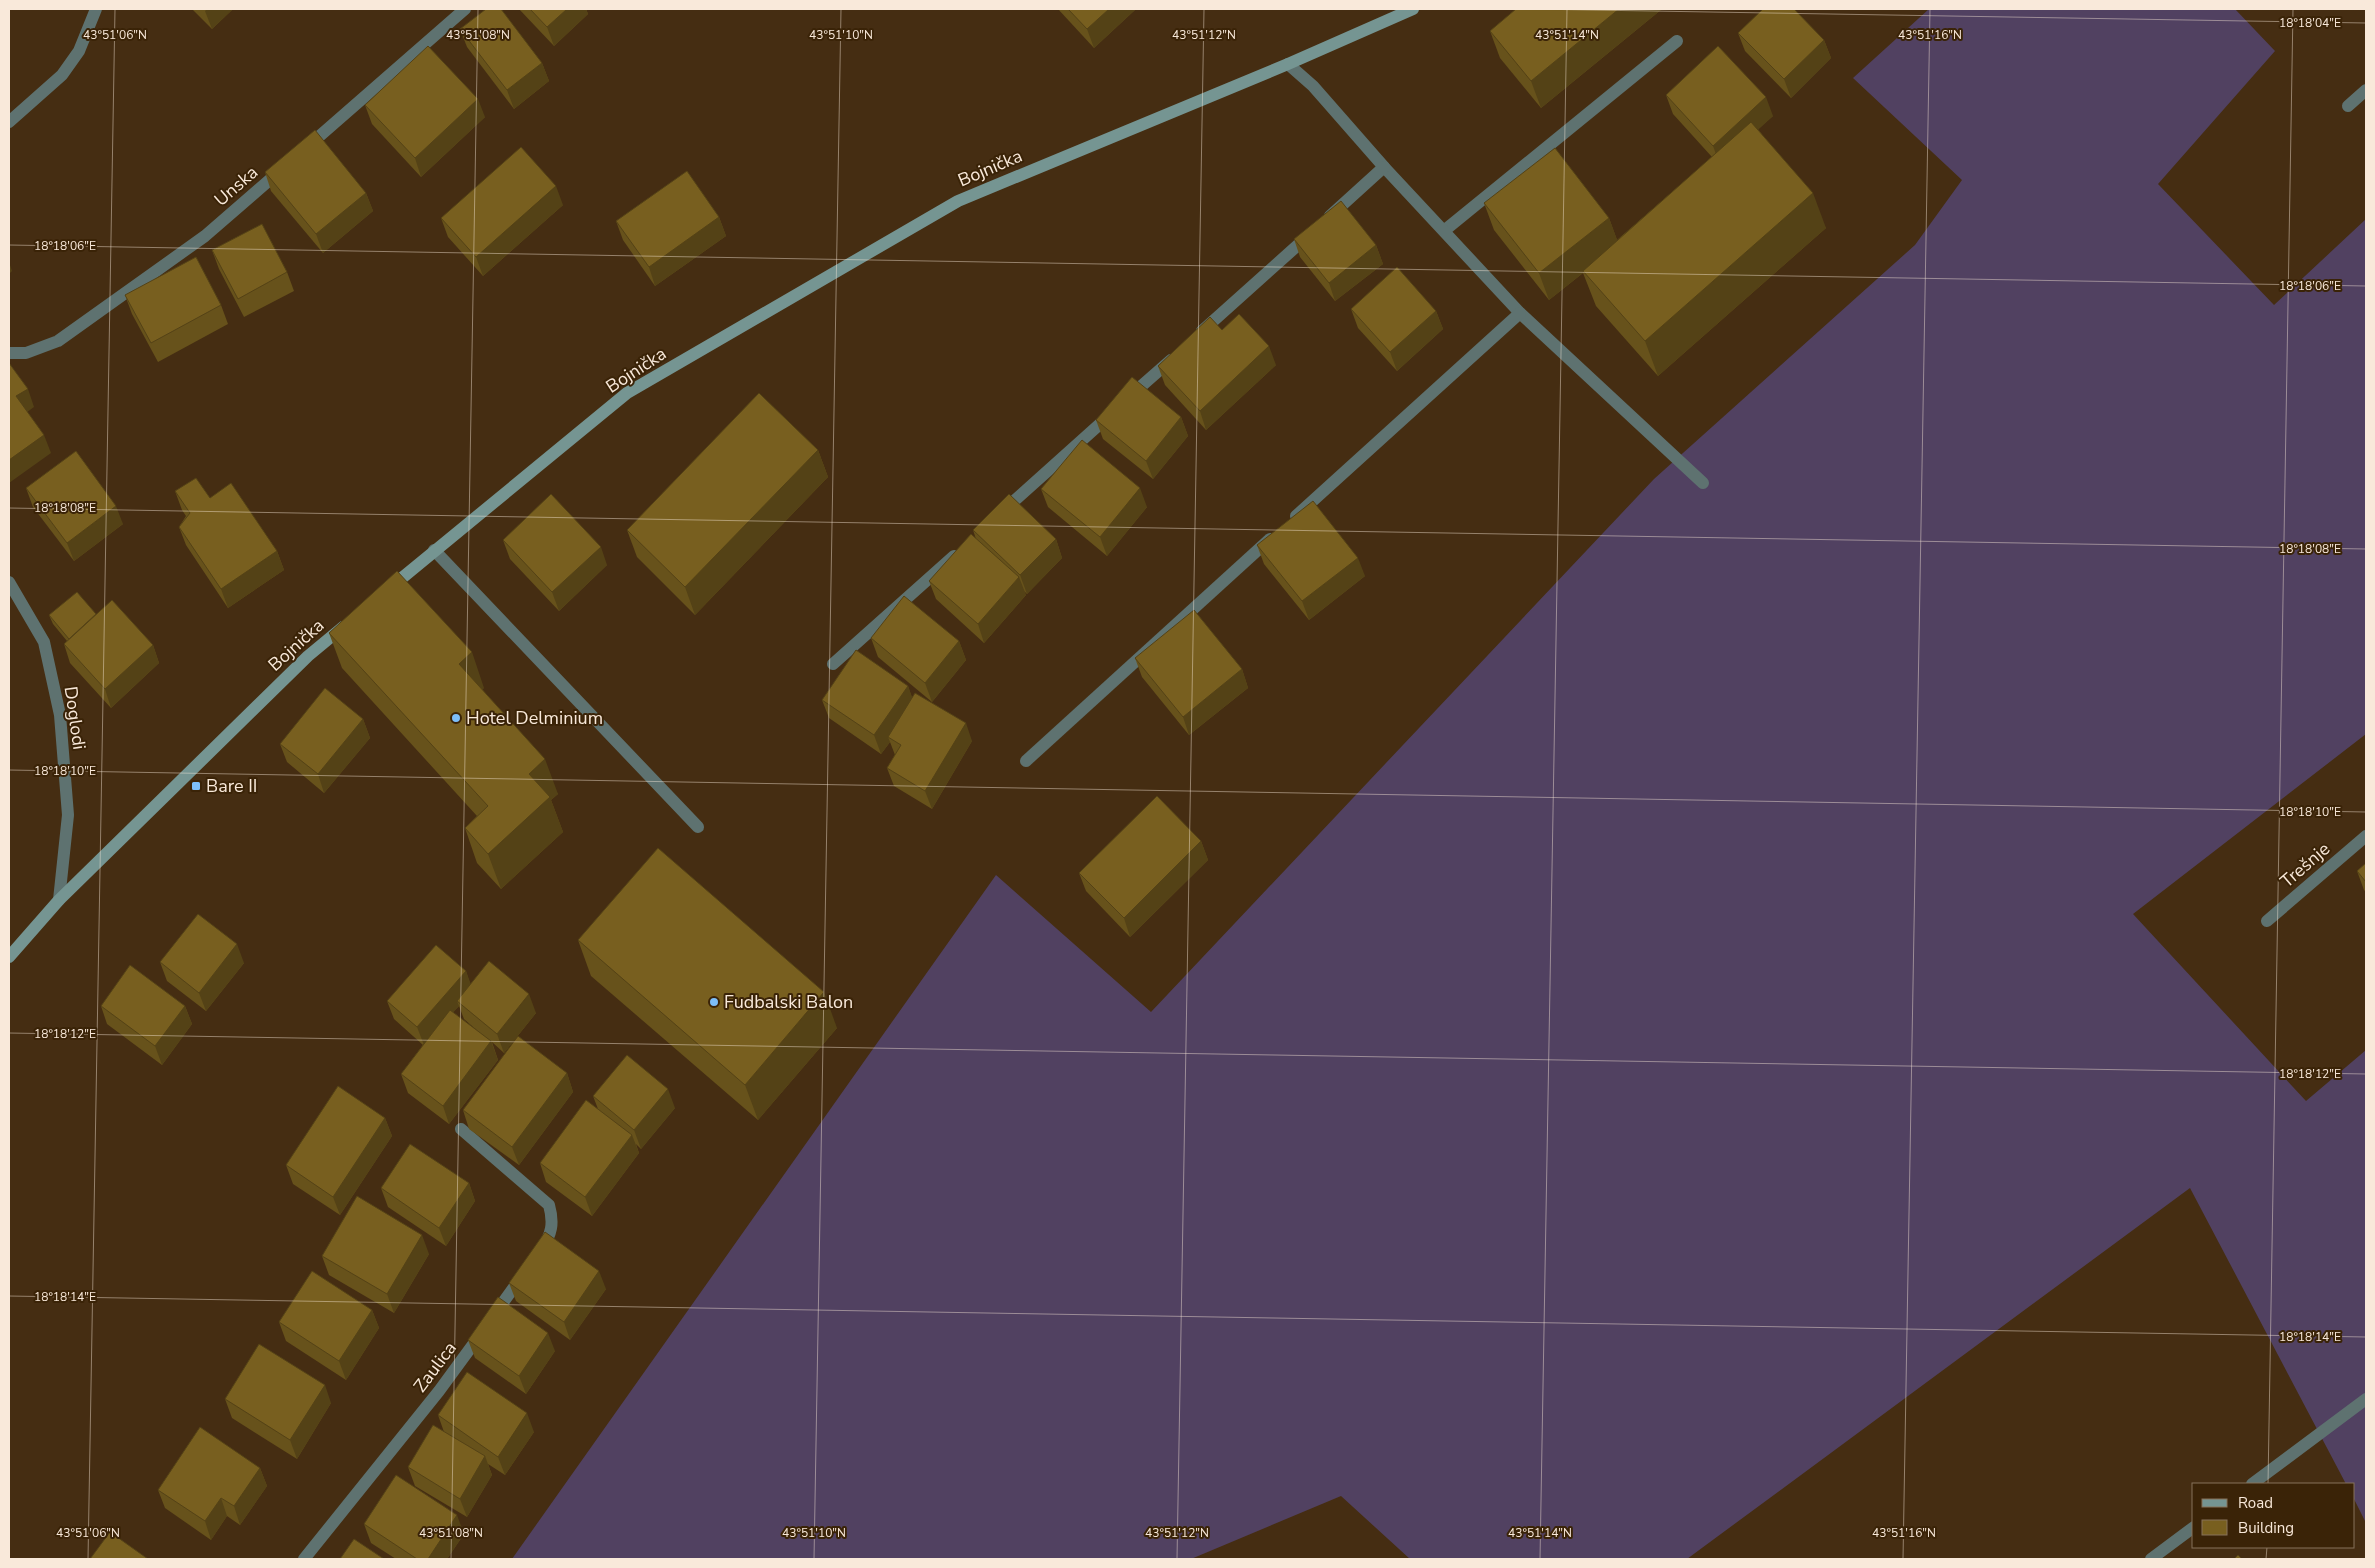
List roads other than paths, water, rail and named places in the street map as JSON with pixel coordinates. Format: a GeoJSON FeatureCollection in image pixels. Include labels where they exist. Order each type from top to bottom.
{"type":"FeatureCollection","features":[{"type":"Feature","properties":{"kind":"main road","name":"Bojnička"},"geometry":{"type":"LineString","coordinates":[[382,594],[627,394],[958,201],[1288,64],[1413,9]]}},
{"type":"Feature","properties":{"kind":"main road","name":"Bojnička"},"geometry":{"type":"LineString","coordinates":[[9,957],[59,900],[308,656],[352,618]]}},
{"type":"Feature","properties":{"kind":"street"},"geometry":{"type":"LineString","coordinates":[[9,122],[62,75],[78,52],[96,9]]}},
{"type":"Feature","properties":{"kind":"street","name":"Unska"},"geometry":{"type":"LineString","coordinates":[[9,353],[26,353],[58,341],[205,236],[465,9]]}},
{"type":"Feature","properties":{"kind":"street"},"geometry":{"type":"LineString","coordinates":[[1445,230],[1677,41]]}},
{"type":"Feature","properties":{"kind":"street"},"geometry":{"type":"LineString","coordinates":[[1288,64],[1313,86],[1384,167],[1445,230],[1520,313],[1703,483]]}},
{"type":"Feature","properties":{"kind":"street"},"geometry":{"type":"LineString","coordinates":[[2348,106],[2366,90]]}},
{"type":"Feature","properties":{"kind":"street"},"geometry":{"type":"LineString","coordinates":[[1193,339],[1384,167]]}},
{"type":"Feature","properties":{"kind":"street"},"geometry":{"type":"LineString","coordinates":[[1026,761],[1520,313]]}},
{"type":"Feature","properties":{"kind":"street"},"geometry":{"type":"LineString","coordinates":[[995,518],[1178,353]]}},
{"type":"Feature","properties":{"kind":"street"},"geometry":{"type":"LineString","coordinates":[[833,664],[965,545]]}},
{"type":"Feature","properties":{"kind":"street"},"geometry":{"type":"LineString","coordinates":[[434,550],[698,826]]}},
{"type":"Feature","properties":{"kind":"street","name":"Doglodi"},"geometry":{"type":"LineString","coordinates":[[9,582],[44,642],[60,715],[68,815],[59,900]]}},
{"type":"Feature","properties":{"kind":"street","name":"Trešnje"},"geometry":{"type":"LineString","coordinates":[[2267,921],[2366,836]]}},
{"type":"Feature","properties":{"kind":"street","name":"Zaulica"},"geometry":{"type":"LineString","coordinates":[[304,1559],[439,1391],[550,1237],[553,1219],[549,1205],[461,1129]]}},
{"type":"Feature","properties":{"kind":"street"},"geometry":{"type":"LineString","coordinates":[[2253,1483],[2366,1399]]}},
{"type":"Feature","properties":{"kind":"street"},"geometry":{"type":"LineString","coordinates":[[2151,1559],[2192,1529]]}},
{"type":"Feature","properties":{"kind":"place","name":"Hotel Delminium"},"geometry":{"type":"Point","coordinates":[456,718]}},
{"type":"Feature","properties":{"kind":"place","name":"Bare II"},"geometry":{"type":"Point","coordinates":[196,786]}},
{"type":"Feature","properties":{"kind":"place","name":"Fudbalski Balon"},"geometry":{"type":"Point","coordinates":[714,1002]}}]}
